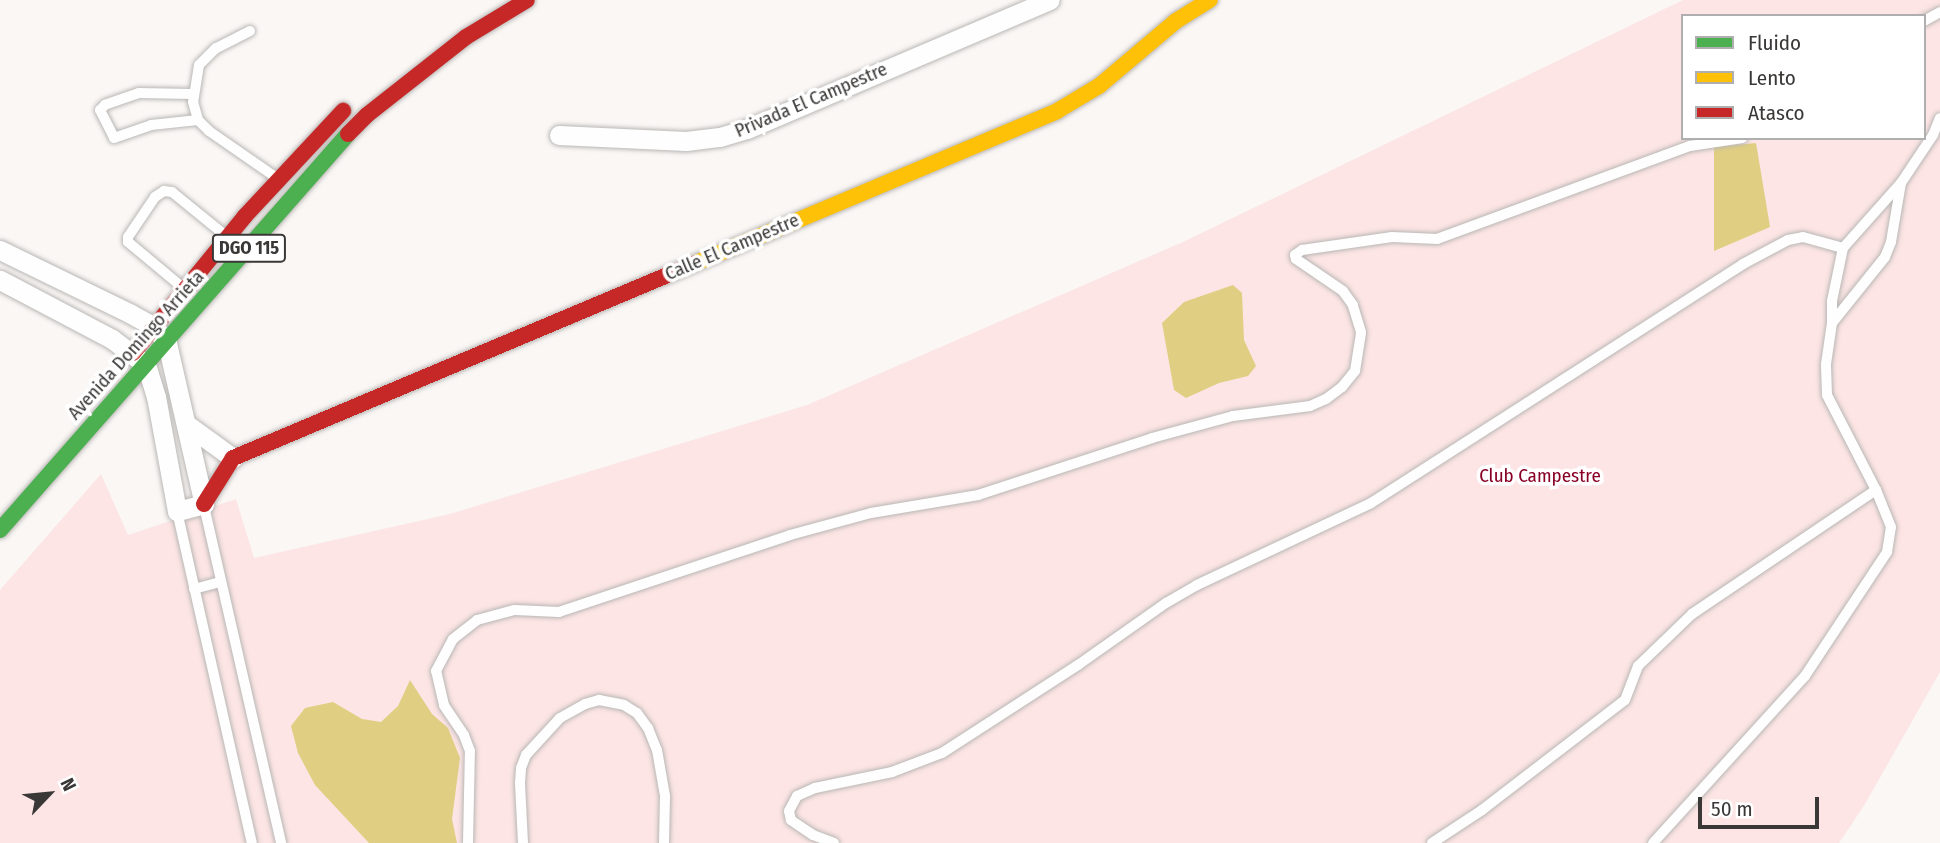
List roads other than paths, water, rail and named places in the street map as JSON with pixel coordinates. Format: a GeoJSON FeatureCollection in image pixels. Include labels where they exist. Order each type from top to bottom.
{"type":"FeatureCollection","features":[{"type":"Feature","properties":{"kind":"street","name":"Avenida Domingo Arrieta"},"geometry":{"type":"LineString","coordinates":[[134,360],[167,343],[334,149],[367,115],[466,37],[527,0]]}},
{"type":"Feature","properties":{"kind":"street","name":"Privada El Campestre"},"geometry":{"type":"LineString","coordinates":[[559,135],[686,141],[720,137],[1050,0]]}},
{"type":"Feature","properties":{"kind":"street","name":"Calle El Campestre"},"geometry":{"type":"LineString","coordinates":[[233,458],[1057,111],[1099,86],[1176,21],[1210,0]]}},
{"type":"Feature","properties":{"kind":"street","name":"Avenida Domingo Arrieta"},"geometry":{"type":"LineString","coordinates":[[0,530],[134,360],[154,327],[185,289],[279,179],[353,102]]}},
{"type":"Feature","properties":{"kind":"street"},"geometry":{"type":"LineString","coordinates":[[0,250],[154,327],[167,343],[204,504]]}},
{"type":"Feature","properties":{"kind":"street"},"geometry":{"type":"LineString","coordinates":[[0,280],[88,325],[134,360],[156,397],[177,512],[204,504],[233,458],[186,424]]}},
{"type":"Feature","properties":{"kind":"lane"},"geometry":{"type":"LineString","coordinates":[[198,120],[192,94],[199,65],[207,55],[250,31]]}},
{"type":"Feature","properties":{"kind":"lane"},"geometry":{"type":"LineString","coordinates":[[192,94],[139,93],[105,105],[100,110],[110,135],[114,138],[158,123],[198,120],[279,179]]}},
{"type":"Feature","properties":{"kind":"lane"},"geometry":{"type":"LineString","coordinates":[[1653,843],[1805,676],[1887,552],[1891,527],[1877,491],[1827,395],[1824,378],[1832,323],[1832,300],[1843,248],[1901,183],[1940,118]]}},
{"type":"Feature","properties":{"kind":"lane"},"geometry":{"type":"LineString","coordinates":[[468,843],[470,751],[464,736],[444,705],[436,671],[453,639],[477,620],[514,610],[559,612],[790,535],[870,513],[978,495],[1191,426],[1326,400],[1342,387],[1355,371],[1362,332],[1359,318],[1343,291],[1299,263],[1297,253],[1307,248],[1367,239],[1437,239],[1690,146],[1729,140]]}},
{"type":"Feature","properties":{"kind":"lane"},"geometry":{"type":"LineString","coordinates":[[1832,323],[1885,257],[1891,242],[1901,183]]}},
{"type":"Feature","properties":{"kind":"lane"},"geometry":{"type":"LineString","coordinates":[[185,289],[128,242],[128,237],[155,197],[164,191],[172,192],[228,238]]}},
{"type":"Feature","properties":{"kind":"lane"},"geometry":{"type":"LineString","coordinates":[[834,843],[813,835],[791,820],[789,811],[797,796],[815,788],[892,772],[942,752],[1078,665],[1166,603],[1197,585],[1371,502],[1520,404],[1776,245],[1803,237],[1843,248]]}},
{"type":"Feature","properties":{"kind":"lane"},"geometry":{"type":"LineString","coordinates":[[1432,843],[1482,810],[1625,700],[1638,666],[1692,614],[1877,491]]}},
{"type":"Feature","properties":{"kind":"lane"},"geometry":{"type":"LineString","coordinates":[[204,504],[281,843]]}},
{"type":"Feature","properties":{"kind":"lane"},"geometry":{"type":"LineString","coordinates":[[177,512],[252,843]]}},
{"type":"Feature","properties":{"kind":"lane"},"geometry":{"type":"LineString","coordinates":[[194,589],[221,582]]}},
{"type":"Feature","properties":{"kind":"lane"},"geometry":{"type":"LineString","coordinates":[[523,843],[520,783],[521,768],[526,755],[560,718],[585,704],[599,700],[624,705],[637,713],[648,728],[657,750],[665,796],[664,843]]}},
{"type":"Feature","properties":{"kind":"park label","name":"Club Campestre"},"geometry":{"type":"Point","coordinates":[1540,476]}}]}
